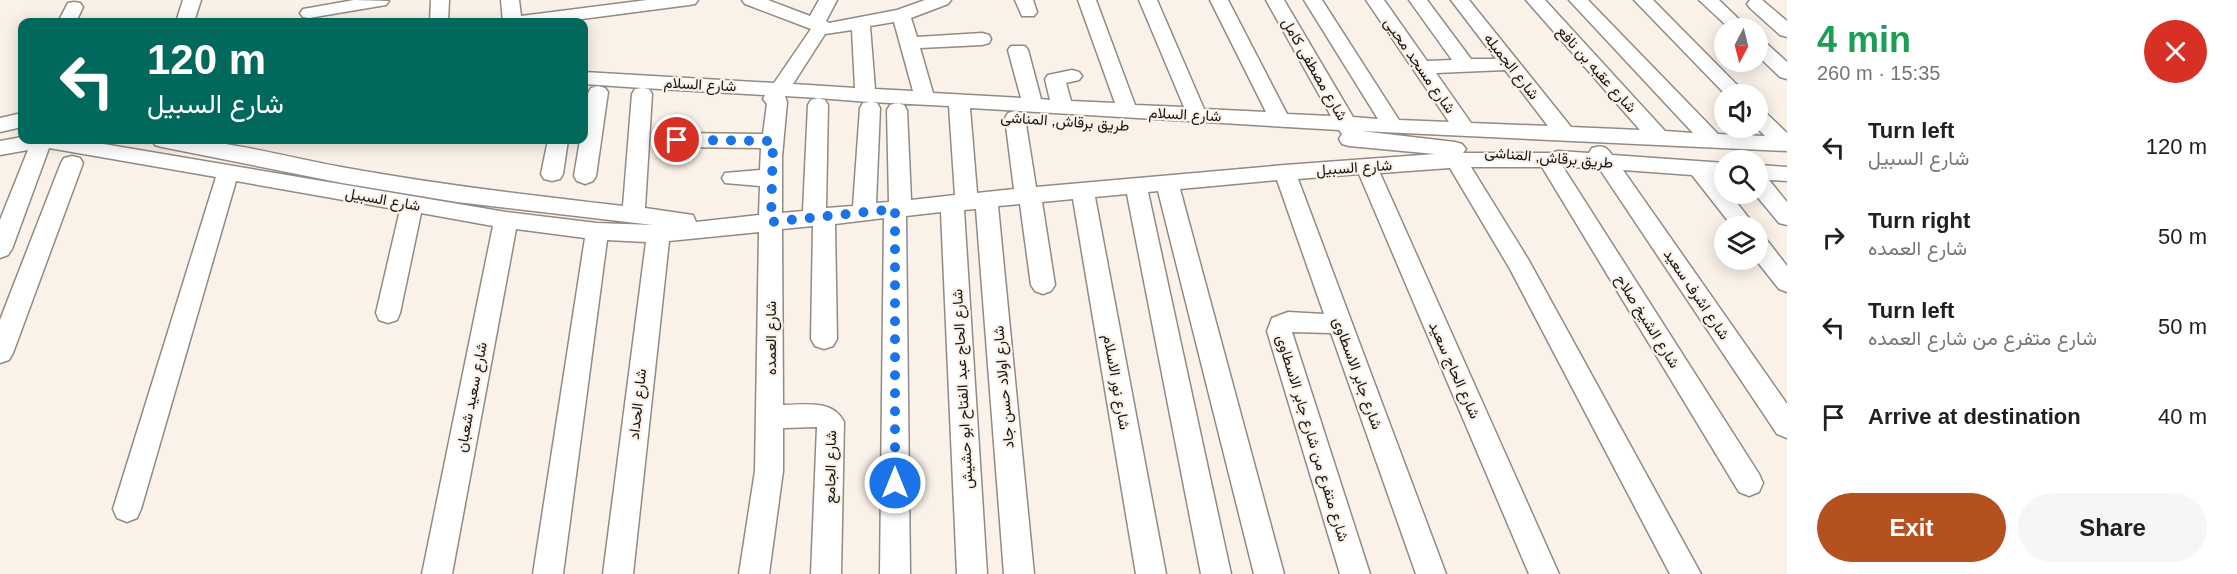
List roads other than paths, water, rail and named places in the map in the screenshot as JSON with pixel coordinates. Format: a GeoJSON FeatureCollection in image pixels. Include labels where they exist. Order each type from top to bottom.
{"type":"FeatureCollection","features":[{"type":"Feature","properties":{"kind":"street"},"geometry":{"type":"LineString","coordinates":[[186,18],[192,0]]}},
{"type":"Feature","properties":{"kind":"street"},"geometry":{"type":"LineString","coordinates":[[309,13],[380,0],[378,18]]}},
{"type":"Feature","properties":{"kind":"street"},"geometry":{"type":"LineString","coordinates":[[439,18],[440,0]]}},
{"type":"Feature","properties":{"kind":"street"},"geometry":{"type":"LineString","coordinates":[[510,0],[512,18]]}},
{"type":"Feature","properties":{"kind":"street"},"geometry":{"type":"LineString","coordinates":[[534,18],[572,7],[689,0]]}},
{"type":"Feature","properties":{"kind":"street"},"geometry":{"type":"LineString","coordinates":[[751,0],[820,26],[861,23],[901,15],[931,2]]}},
{"type":"Feature","properties":{"kind":"street"},"geometry":{"type":"LineString","coordinates":[[776,97],[817,32],[828,0]]}},
{"type":"Feature","properties":{"kind":"street"},"geometry":{"type":"LineString","coordinates":[[1087,0],[1128,112]]}},
{"type":"Feature","properties":{"kind":"street"},"geometry":{"type":"LineString","coordinates":[[1148,0],[1197,115]]}},
{"type":"Feature","properties":{"kind":"street"},"geometry":{"type":"LineString","coordinates":[[1219,0],[1280,120]]}},
{"type":"Feature","properties":{"kind":"street","name":"شارع مصطفى كامل"},"geometry":{"type":"LineString","coordinates":[[1275,0],[1351,131]]}},
{"type":"Feature","properties":{"kind":"street"},"geometry":{"type":"LineString","coordinates":[[1313,0],[1394,126]]}},
{"type":"Feature","properties":{"kind":"street","name":"شارع مسجد محيى"},"geometry":{"type":"LineString","coordinates":[[1375,0],[1465,129]]}},
{"type":"Feature","properties":{"kind":"street"},"geometry":{"type":"LineString","coordinates":[[1418,0],[1466,66]]}},
{"type":"Feature","properties":{"kind":"street","name":"شارع الجميله"},"geometry":{"type":"LineString","coordinates":[[1460,0],[1564,133]]}},
{"type":"Feature","properties":{"kind":"street","name":"شارع عقبه بن نافع"},"geometry":{"type":"LineString","coordinates":[[1535,0],[1659,138]]}},
{"type":"Feature","properties":{"kind":"street"},"geometry":{"type":"LineString","coordinates":[[1578,0],[1712,140]]}},
{"type":"Feature","properties":{"kind":"street"},"geometry":{"type":"LineString","coordinates":[[1643,0],[1726,84]]}},
{"type":"Feature","properties":{"kind":"street"},"geometry":{"type":"LineString","coordinates":[[1708,0],[1728,18]]}},
{"type":"Feature","properties":{"kind":"street"},"geometry":{"type":"LineString","coordinates":[[1756,4],[1787,32]]}},
{"type":"Feature","properties":{"kind":"street"},"geometry":{"type":"LineString","coordinates":[[901,15],[925,98]]}},
{"type":"Feature","properties":{"kind":"street"},"geometry":{"type":"LineString","coordinates":[[861,23],[867,101],[864,213]]}},
{"type":"Feature","properties":{"kind":"street"},"geometry":{"type":"LineString","coordinates":[[909,43],[982,39]]}},
{"type":"Feature","properties":{"kind":"street"},"geometry":{"type":"LineString","coordinates":[[1018,50],[1033,105]]}},
{"type":"Feature","properties":{"kind":"street"},"geometry":{"type":"LineString","coordinates":[[1768,55],[1787,73]]}},
{"type":"Feature","properties":{"kind":"street"},"geometry":{"type":"LineString","coordinates":[[1423,67],[1511,64]]}},
{"type":"Feature","properties":{"kind":"street"},"geometry":{"type":"LineString","coordinates":[[1062,107],[1055,79],[1072,76]]}},
{"type":"Feature","properties":{"kind":"street","name":"شارع السلام"},"geometry":{"type":"LineString","coordinates":[[588,87],[867,101],[925,98],[960,107],[1033,105],[1280,120],[1351,131],[1394,126],[1786,143]]}},
{"type":"Feature","properties":{"kind":"street","name":"طريق برقاش, المناشى"},"geometry":{"type":"LineString","coordinates":[[588,87],[642,94],[776,97],[818,105],[867,101],[897,110],[960,107],[1015,118],[1351,131],[1572,160],[1714,169]]}},
{"type":"Feature","properties":{"kind":"street"},"geometry":{"type":"LineString","coordinates":[[633,215],[642,94]]}},
{"type":"Feature","properties":{"kind":"street","name":"شارع العمده"},"geometry":{"type":"LineString","coordinates":[[754,574],[770,471],[771,178],[776,97]]}},
{"type":"Feature","properties":{"kind":"street"},"geometry":{"type":"LineString","coordinates":[[818,105],[819,217],[824,339]]}},
{"type":"Feature","properties":{"kind":"street"},"geometry":{"type":"LineString","coordinates":[[960,107],[968,202]]}},
{"type":"Feature","properties":{"kind":"street"},"geometry":{"type":"LineString","coordinates":[[895,574],[897,110]]}},
{"type":"Feature","properties":{"kind":"street"},"geometry":{"type":"LineString","coordinates":[[1015,118],[1043,285]]}},
{"type":"Feature","properties":{"kind":"street"},"geometry":{"type":"LineString","coordinates":[[0,125],[18,121]]}},
{"type":"Feature","properties":{"kind":"street"},"geometry":{"type":"LineString","coordinates":[[1768,126],[1786,143]]}},
{"type":"Feature","properties":{"kind":"street","name":"شارع اشرف سعيد"},"geometry":{"type":"LineString","coordinates":[[1588,135],[1787,426]]}},
{"type":"Feature","properties":{"kind":"street"},"geometry":{"type":"LineString","coordinates":[[677,140],[773,141]]}},
{"type":"Feature","properties":{"kind":"street"},"geometry":{"type":"LineString","coordinates":[[0,148],[22,144]]}},
{"type":"Feature","properties":{"kind":"street"},"geometry":{"type":"LineString","coordinates":[[0,249],[41,144]]}},
{"type":"Feature","properties":{"kind":"street","name":"شارع السبيل"},"geometry":{"type":"LineString","coordinates":[[66,144],[506,220],[597,231],[659,234],[1028,195],[1285,172],[1456,160],[1572,160]]}},
{"type":"Feature","properties":{"kind":"street","name":"شارع السبيل"},"geometry":{"type":"LineString","coordinates":[[183,144],[342,175],[445,192],[726,227]]}},
{"type":"Feature","properties":{"kind":"street"},"geometry":{"type":"LineString","coordinates":[[552,174],[557,144]]}},
{"type":"Feature","properties":{"kind":"street"},"geometry":{"type":"LineString","coordinates":[[585,176],[586,144]]}},
{"type":"Feature","properties":{"kind":"street"},"geometry":{"type":"LineString","coordinates":[[1456,160],[1520,266],[1686,574]]}},
{"type":"Feature","properties":{"kind":"street","name":"شارع الشيخ صلاح"},"geometry":{"type":"LineString","coordinates":[[1548,160],[1749,483]]}},
{"type":"Feature","properties":{"kind":"street"},"geometry":{"type":"LineString","coordinates":[[0,353],[72,163]]}},
{"type":"Feature","properties":{"kind":"street","name":"شارع الحاج سعيد"},"geometry":{"type":"LineString","coordinates":[[1366,166],[1544,574]]}},
{"type":"Feature","properties":{"kind":"street"},"geometry":{"type":"LineString","coordinates":[[1698,168],[1735,216]]}},
{"type":"Feature","properties":{"kind":"street"},"geometry":{"type":"LineString","coordinates":[[127,509],[228,172]]}},
{"type":"Feature","properties":{"kind":"street","name":"شارع جابر الاسطاوى"},"geometry":{"type":"LineString","coordinates":[[1285,172],[1431,574]]}},
{"type":"Feature","properties":{"kind":"street"},"geometry":{"type":"LineString","coordinates":[[1768,173],[1787,174]]}},
{"type":"Feature","properties":{"kind":"street"},"geometry":{"type":"LineString","coordinates":[[733,178],[771,178]]}},
{"type":"Feature","properties":{"kind":"street"},"geometry":{"type":"LineString","coordinates":[[1167,182],[1269,574]]}},
{"type":"Feature","properties":{"kind":"street"},"geometry":{"type":"LineString","coordinates":[[1136,185],[1216,574]]}},
{"type":"Feature","properties":{"kind":"street","name":"شارع نور الاسلام"},"geometry":{"type":"LineString","coordinates":[[1083,190],[1151,574]]}},
{"type":"Feature","properties":{"kind":"street"},"geometry":{"type":"LineString","coordinates":[[1768,194],[1787,217]]}},
{"type":"Feature","properties":{"kind":"street","name":"شارع الحاج عبد الفتاح ابو حشيش"},"geometry":{"type":"LineString","coordinates":[[968,202],[972,574]]}},
{"type":"Feature","properties":{"kind":"street","name":"شارع اولاد حسن جاد"},"geometry":{"type":"LineString","coordinates":[[968,202],[1019,574]]}},
{"type":"Feature","properties":{"kind":"street"},"geometry":{"type":"LineString","coordinates":[[388,313],[412,204]]}},
{"type":"Feature","properties":{"kind":"street","name":"شارع سعيد شعبان"},"geometry":{"type":"LineString","coordinates":[[437,574],[506,220]]}},
{"type":"Feature","properties":{"kind":"street"},"geometry":{"type":"LineString","coordinates":[[548,574],[597,231]]}},
{"type":"Feature","properties":{"kind":"street","name":"شارع الحداد"},"geometry":{"type":"LineString","coordinates":[[618,574],[654,258],[659,234]]}},
{"type":"Feature","properties":{"kind":"street"},"geometry":{"type":"LineString","coordinates":[[1768,258],[1787,283]]}},
{"type":"Feature","properties":{"kind":"street","name":"شارع متفرع من شارع جابر الاسطاوى"},"geometry":{"type":"LineString","coordinates":[[1340,324],[1288,322],[1281,325],[1279,331],[1355,574]]}},
{"type":"Feature","properties":{"kind":"street","name":"شارع الجامع"},"geometry":{"type":"LineString","coordinates":[[770,417],[820,416],[831,422],[826,574]]}}]}
